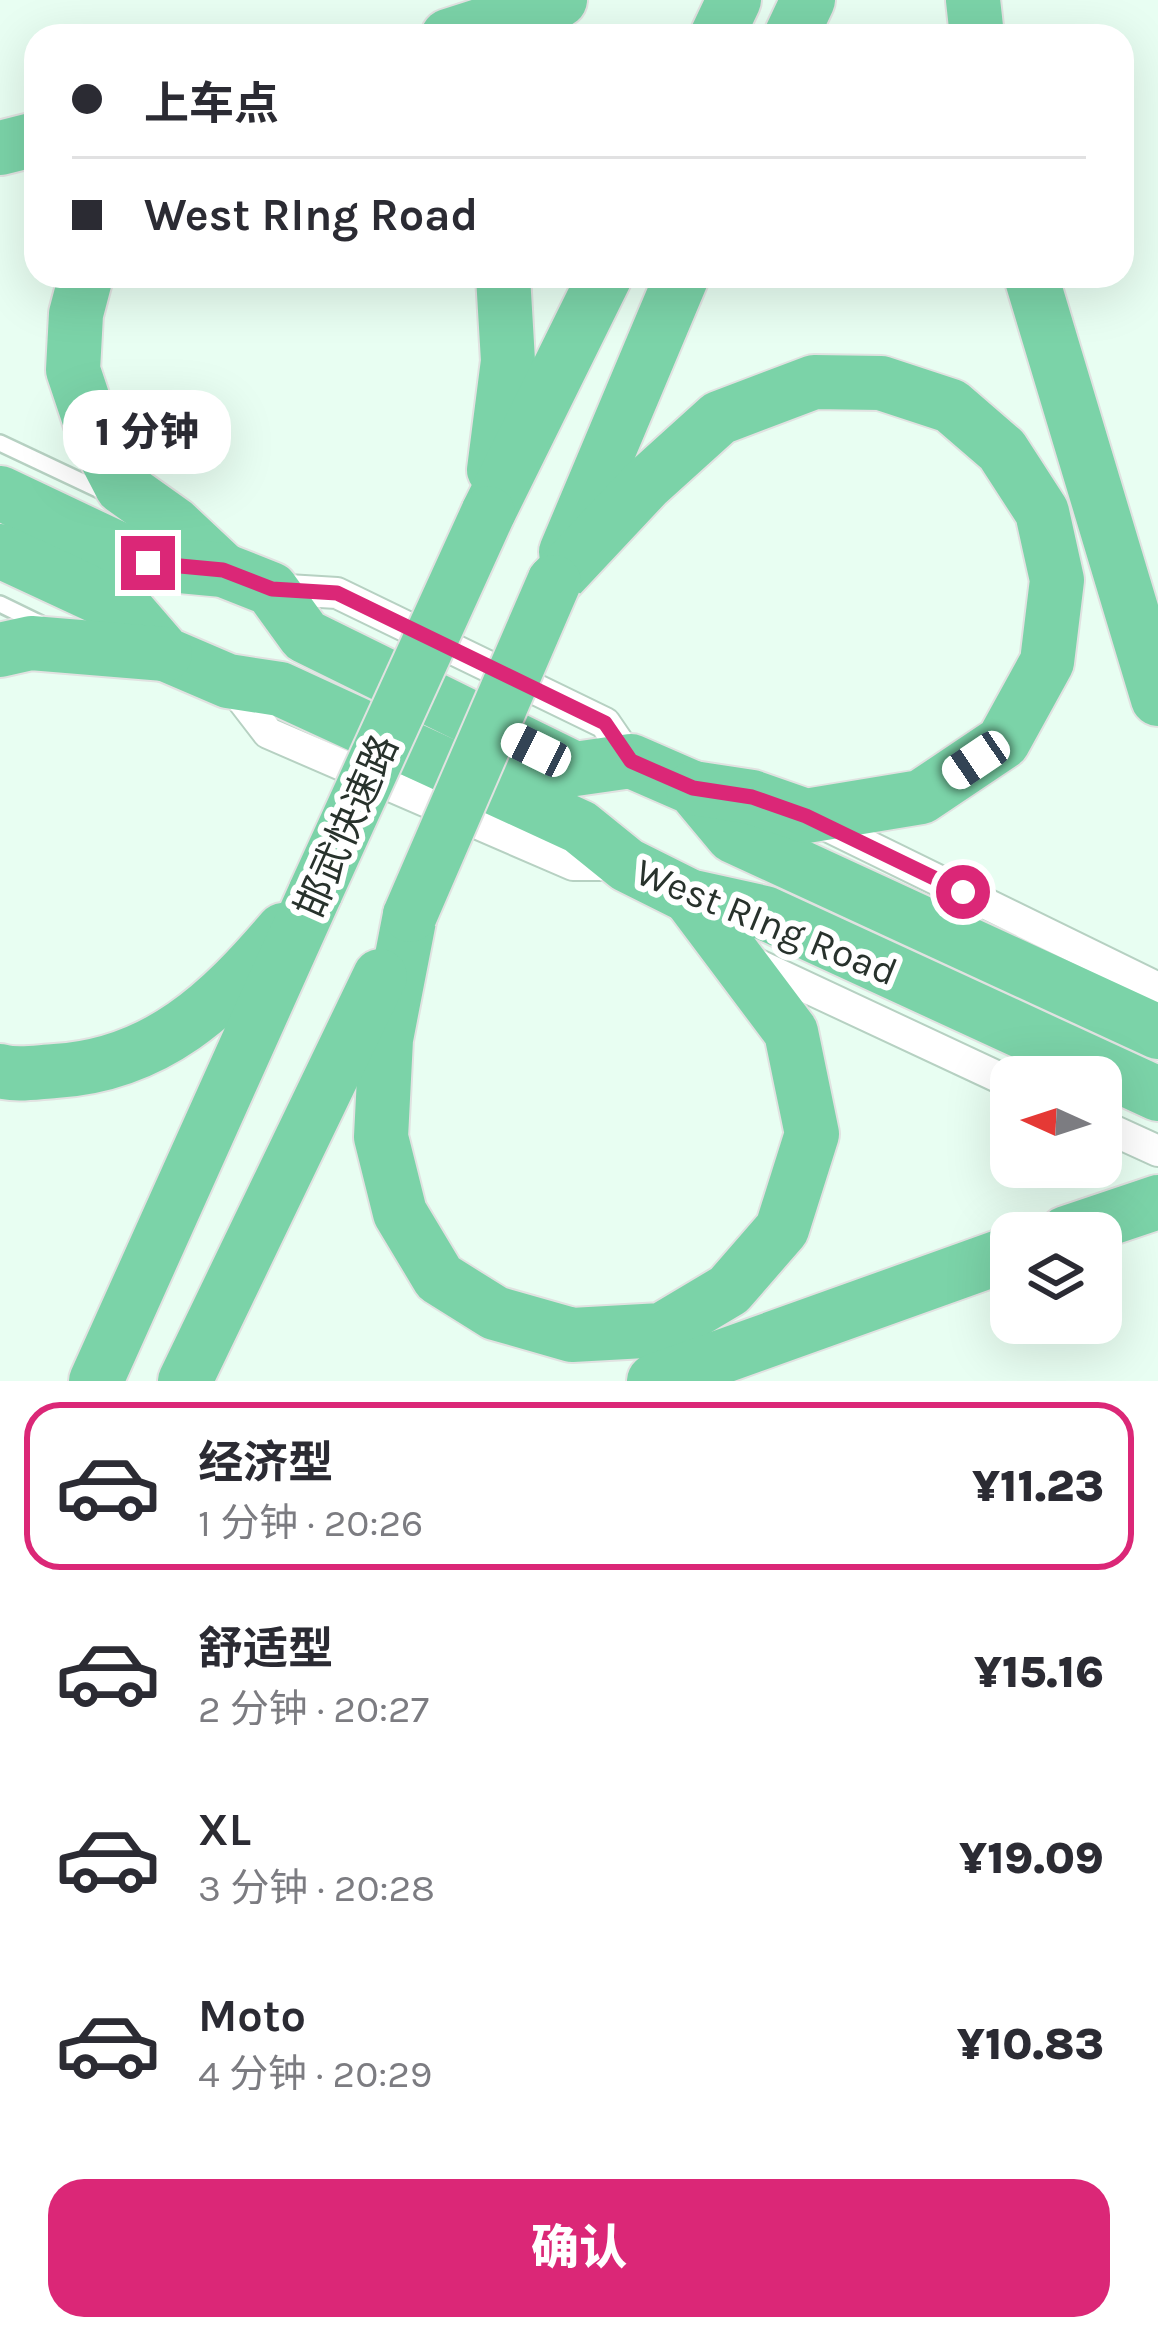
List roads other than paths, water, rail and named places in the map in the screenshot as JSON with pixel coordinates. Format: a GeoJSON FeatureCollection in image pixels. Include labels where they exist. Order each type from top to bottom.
{"type":"FeatureCollection","features":[{"type":"Feature","properties":{"kind":"highway"},"geometry":{"type":"LineString","coordinates":[[485,24],[560,0]]}},
{"type":"Feature","properties":{"kind":"highway","name":"West RIng Road"},"geometry":{"type":"LineString","coordinates":[[83,288],[76,314],[74,370],[94,433],[122,487],[247,579],[305,635],[575,769],[631,761],[693,788],[733,836],[1158,1032]]}},
{"type":"Feature","properties":{"kind":"highway"},"geometry":{"type":"LineString","coordinates":[[488,513],[508,362],[504,288]]}},
{"type":"Feature","properties":{"kind":"highway","name":"邯武快速路"},"geometry":{"type":"LineString","coordinates":[[96,1381],[488,513],[599,288]]}},
{"type":"Feature","properties":{"kind":"highway"},"geometry":{"type":"LineString","coordinates":[[185,1381],[410,915],[677,288]]}},
{"type":"Feature","properties":{"kind":"highway"},"geometry":{"type":"LineString","coordinates":[[1035,288],[1158,699]]}},
{"type":"Feature","properties":{"kind":"highway"},"geometry":{"type":"LineString","coordinates":[[554,582],[646,484],[719,418],[814,382],[881,383],[951,406],[1002,450],[1042,512],[1057,580],[1047,662],[1003,742],[921,797],[806,816],[752,797],[693,788]]}},
{"type":"Feature","properties":{"kind":"highway"},"geometry":{"type":"LineString","coordinates":[[0,493],[148,563],[247,579]]}},
{"type":"Feature","properties":{"kind":"highway","name":"West RIng Road"},"geometry":{"type":"LineString","coordinates":[[0,551],[128,610],[165,654],[228,680],[280,689],[580,827],[627,866],[689,896],[765,913],[1158,1094]]}},
{"type":"Feature","properties":{"kind":"highway"},"geometry":{"type":"LineString","coordinates":[[0,650],[32,643],[165,654]]}},
{"type":"Feature","properties":{"kind":"highway"},"geometry":{"type":"LineString","coordinates":[[0,1071],[96,1069],[165,1042],[246,974],[316,891]]}},
{"type":"Feature","properties":{"kind":"highway"},"geometry":{"type":"LineString","coordinates":[[410,915],[386,1039],[381,1137],[400,1213],[440,1278],[496,1313],[572,1336],[662,1330],[729,1290],[782,1229],[812,1134],[791,1031],[689,896]]}},
{"type":"Feature","properties":{"kind":"highway"},"geometry":{"type":"LineString","coordinates":[[1122,1214],[1158,1202]]}},
{"type":"Feature","properties":{"kind":"highway"},"geometry":{"type":"LineString","coordinates":[[654,1381],[990,1261]]}},
{"type":"Feature","properties":{"kind":"street"},"geometry":{"type":"LineString","coordinates":[[806,816],[1158,988]]}},
{"type":"Feature","properties":{"kind":"street"},"geometry":{"type":"LineString","coordinates":[[728,951],[990,1073]]}},
{"type":"Feature","properties":{"kind":"street"},"geometry":{"type":"LineString","coordinates":[[1122,1135],[1158,1151]]}},
{"type":"Feature","properties":{"kind":"lane"},"geometry":{"type":"LineString","coordinates":[[0,443],[174,524]]}},
{"type":"Feature","properties":{"kind":"lane"},"geometry":{"type":"LineString","coordinates":[[0,604],[91,648]]}}]}
